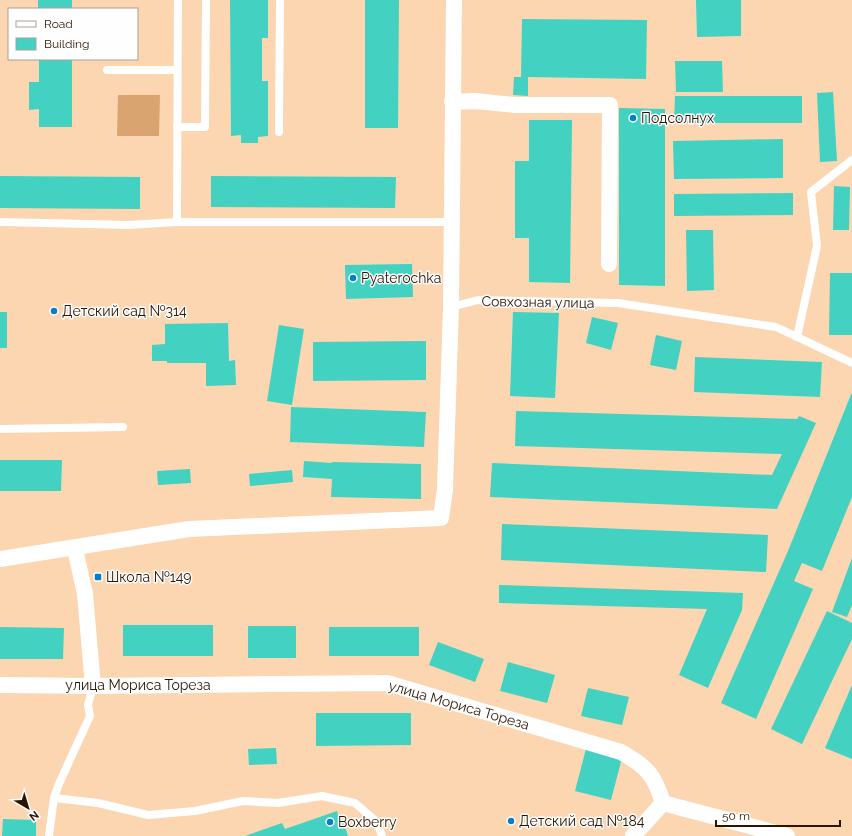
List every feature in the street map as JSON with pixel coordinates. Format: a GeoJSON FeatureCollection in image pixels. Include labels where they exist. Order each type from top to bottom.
{"type":"FeatureCollection","features":[{"type":"Feature","properties":{"kind":"street"},"geometry":{"type":"LineString","coordinates":[[0,559],[75,548],[123,538],[189,529],[441,518],[445,489],[450,307],[454,0]]}},
{"type":"Feature","properties":{"kind":"street"},"geometry":{"type":"LineString","coordinates":[[452,102],[515,105],[610,105],[609,264]]}},
{"type":"Feature","properties":{"kind":"street"},"geometry":{"type":"LineString","coordinates":[[75,548],[85,594],[93,686]]}},
{"type":"Feature","properties":{"kind":"street","name":"улица Мориса Тореза"},"geometry":{"type":"LineString","coordinates":[[0,685],[93,686],[387,683],[621,752],[640,763],[651,775],[656,781],[664,803]]}},
{"type":"Feature","properties":{"kind":"street"},"geometry":{"type":"LineString","coordinates":[[633,836],[664,803],[787,836]]}},
{"type":"Feature","properties":{"kind":"lane"},"geometry":{"type":"LineString","coordinates":[[177,222],[178,0]]}},
{"type":"Feature","properties":{"kind":"lane"},"geometry":{"type":"LineString","coordinates":[[177,127],[205,127],[206,0]]}},
{"type":"Feature","properties":{"kind":"lane"},"geometry":{"type":"LineString","coordinates":[[279,132],[280,0]]}},
{"type":"Feature","properties":{"kind":"lane"},"geometry":{"type":"LineString","coordinates":[[107,70],[177,70]]}},
{"type":"Feature","properties":{"kind":"lane"},"geometry":{"type":"LineString","coordinates":[[797,337],[817,246],[811,192],[852,160]]}},
{"type":"Feature","properties":{"kind":"lane"},"geometry":{"type":"LineString","coordinates":[[0,222],[129,224],[177,222],[451,222]]}},
{"type":"Feature","properties":{"kind":"lane","name":"Совхозная улица"},"geometry":{"type":"LineString","coordinates":[[450,307],[478,300],[618,303],[776,327],[852,363]]}},
{"type":"Feature","properties":{"kind":"lane"},"geometry":{"type":"LineString","coordinates":[[0,429],[123,427]]}},
{"type":"Feature","properties":{"kind":"lane"},"geometry":{"type":"LineString","coordinates":[[49,836],[54,798],[90,716],[88,705],[93,686]]}},
{"type":"Feature","properties":{"kind":"lane"},"geometry":{"type":"LineString","coordinates":[[54,798],[98,802],[148,815],[195,811],[243,801],[278,802],[322,796],[355,803],[378,822],[382,836]]}},
{"type":"Feature","properties":{"kind":"shaded area"},"geometry":{"type":"Polygon","coordinates":[[[118,95],[160,95],[159,136],[117,136],[118,95]]]}},
{"type":"Feature","properties":{"kind":"building"},"geometry":{"type":"Polygon","coordinates":[[[38,0],[72,0],[72,8],[38,8],[38,0]]]}},
{"type":"Feature","properties":{"kind":"building"},"geometry":{"type":"Polygon","coordinates":[[[230,0],[268,0],[268,38],[262,38],[262,81],[268,81],[268,136],[258,137],[258,143],[241,143],[241,135],[231,136],[230,0]]]}},
{"type":"Feature","properties":{"kind":"building"},"geometry":{"type":"Polygon","coordinates":[[[365,0],[399,0],[398,128],[365,128],[365,0]]]}},
{"type":"Feature","properties":{"kind":"building"},"geometry":{"type":"Polygon","coordinates":[[[696,0],[741,0],[741,36],[697,37],[696,0]]]}},
{"type":"Feature","properties":{"kind":"building"},"geometry":{"type":"Polygon","coordinates":[[[522,19],[647,20],[646,79],[528,77],[528,96],[513,95],[514,77],[521,77],[522,19]]]}},
{"type":"Feature","properties":{"kind":"building"},"geometry":{"type":"Polygon","coordinates":[[[39,60],[72,60],[72,127],[39,127],[39,109],[29,110],[29,82],[39,82],[39,60]]]}},
{"type":"Feature","properties":{"kind":"building"},"geometry":{"type":"Polygon","coordinates":[[[675,61],[722,61],[723,92],[676,92],[675,61]]]}},
{"type":"Feature","properties":{"kind":"building"},"geometry":{"type":"Polygon","coordinates":[[[833,92],[837,161],[820,162],[817,93],[833,92]]]}},
{"type":"Feature","properties":{"kind":"building"},"geometry":{"type":"Polygon","coordinates":[[[675,96],[802,96],[802,123],[674,123],[675,96]]]}},
{"type":"Feature","properties":{"kind":"building"},"geometry":{"type":"Polygon","coordinates":[[[619,108],[665,109],[665,286],[619,285],[619,108]]]}},
{"type":"Feature","properties":{"kind":"building"},"geometry":{"type":"Polygon","coordinates":[[[529,120],[572,120],[570,283],[529,282],[529,238],[515,238],[515,161],[529,161],[529,120]]]}},
{"type":"Feature","properties":{"kind":"building"},"geometry":{"type":"Polygon","coordinates":[[[783,139],[783,178],[674,179],[673,141],[783,139]]]}},
{"type":"Feature","properties":{"kind":"building"},"geometry":{"type":"Polygon","coordinates":[[[0,176],[140,177],[140,209],[0,208],[0,176]]]}},
{"type":"Feature","properties":{"kind":"building"},"geometry":{"type":"Polygon","coordinates":[[[211,176],[396,177],[395,208],[211,207],[211,176]]]}},
{"type":"Feature","properties":{"kind":"building"},"geometry":{"type":"Polygon","coordinates":[[[834,186],[850,187],[849,230],[833,230],[834,186]]]}},
{"type":"Feature","properties":{"kind":"building"},"geometry":{"type":"Polygon","coordinates":[[[793,193],[793,215],[674,216],[674,194],[793,193]]]}},
{"type":"Feature","properties":{"kind":"building"},"geometry":{"type":"Polygon","coordinates":[[[686,230],[713,230],[714,290],[687,291],[686,230]]]}},
{"type":"Feature","properties":{"kind":"building"},"geometry":{"type":"Polygon","coordinates":[[[412,264],[413,297],[346,299],[345,265],[412,264]]]}},
{"type":"Feature","properties":{"kind":"building"},"geometry":{"type":"Polygon","coordinates":[[[830,273],[852,273],[852,335],[829,335],[830,273]]]}},
{"type":"Feature","properties":{"kind":"building"},"geometry":{"type":"Polygon","coordinates":[[[0,312],[7,312],[7,348],[0,348],[0,312]]]}},
{"type":"Feature","properties":{"kind":"building"},"geometry":{"type":"Polygon","coordinates":[[[513,312],[559,313],[555,398],[510,396],[513,312]]]}},
{"type":"Feature","properties":{"kind":"building"},"geometry":{"type":"Polygon","coordinates":[[[592,317],[618,323],[611,350],[586,343],[592,317]]]}},
{"type":"Feature","properties":{"kind":"building"},"geometry":{"type":"Polygon","coordinates":[[[228,323],[229,361],[235,360],[236,385],[206,386],[206,363],[167,363],[167,361],[152,361],[152,345],[165,344],[165,324],[228,323]]]}},
{"type":"Feature","properties":{"kind":"building"},"geometry":{"type":"Polygon","coordinates":[[[279,325],[304,329],[292,405],[267,401],[279,325]]]}},
{"type":"Feature","properties":{"kind":"building"},"geometry":{"type":"Polygon","coordinates":[[[656,335],[682,341],[676,370],[650,365],[656,335]]]}},
{"type":"Feature","properties":{"kind":"building"},"geometry":{"type":"Polygon","coordinates":[[[426,341],[426,380],[313,381],[313,342],[426,341]]]}},
{"type":"Feature","properties":{"kind":"building"},"geometry":{"type":"Polygon","coordinates":[[[695,357],[822,362],[820,397],[694,392],[695,357]]]}},
{"type":"Feature","properties":{"kind":"building"},"geometry":{"type":"Polygon","coordinates":[[[852,392],[852,497],[822,571],[802,563],[794,581],[813,589],[756,719],[721,703],[788,551],[852,392]]]}},
{"type":"Feature","properties":{"kind":"building"},"geometry":{"type":"Polygon","coordinates":[[[291,407],[426,412],[424,447],[290,442],[291,407]]]}},
{"type":"Feature","properties":{"kind":"building"},"geometry":{"type":"Polygon","coordinates":[[[516,411],[797,419],[799,416],[816,423],[777,509],[490,497],[492,463],[772,475],[782,454],[515,446],[516,411]]]}},
{"type":"Feature","properties":{"kind":"building"},"geometry":{"type":"Polygon","coordinates":[[[0,460],[62,460],[61,491],[0,491],[0,460]]]}},
{"type":"Feature","properties":{"kind":"building"},"geometry":{"type":"Polygon","coordinates":[[[304,461],[332,463],[421,464],[421,499],[331,497],[332,479],[303,477],[304,461]]]}},
{"type":"Feature","properties":{"kind":"building"},"geometry":{"type":"Polygon","coordinates":[[[190,469],[191,483],[158,485],[157,471],[190,469]]]}},
{"type":"Feature","properties":{"kind":"building"},"geometry":{"type":"Polygon","coordinates":[[[292,470],[293,482],[250,486],[249,474],[292,470]]]}},
{"type":"Feature","properties":{"kind":"building"},"geometry":{"type":"Polygon","coordinates":[[[502,524],[768,535],[766,572],[501,560],[502,524]]]}},
{"type":"Feature","properties":{"kind":"building"},"geometry":{"type":"Polygon","coordinates":[[[852,558],[852,605],[847,617],[832,612],[852,558]]]}},
{"type":"Feature","properties":{"kind":"building"},"geometry":{"type":"Polygon","coordinates":[[[499,585],[743,593],[742,610],[708,688],[679,675],[707,609],[499,603],[499,585]]]}},
{"type":"Feature","properties":{"kind":"building"},"geometry":{"type":"Polygon","coordinates":[[[827,611],[852,623],[852,639],[802,744],[771,729],[827,611]]]}},
{"type":"Feature","properties":{"kind":"building"},"geometry":{"type":"Polygon","coordinates":[[[123,625],[213,625],[213,656],[123,656],[123,625]]]}},
{"type":"Feature","properties":{"kind":"building"},"geometry":{"type":"Polygon","coordinates":[[[248,626],[296,626],[296,658],[248,658],[248,626]]]}},
{"type":"Feature","properties":{"kind":"building"},"geometry":{"type":"Polygon","coordinates":[[[0,627],[64,628],[63,659],[0,659],[0,627]]]}},
{"type":"Feature","properties":{"kind":"building"},"geometry":{"type":"Polygon","coordinates":[[[329,627],[419,627],[419,656],[329,656],[329,627]]]}},
{"type":"Feature","properties":{"kind":"building"},"geometry":{"type":"Polygon","coordinates":[[[438,642],[484,659],[475,682],[429,665],[438,642]]]}},
{"type":"Feature","properties":{"kind":"building"},"geometry":{"type":"Polygon","coordinates":[[[508,662],[555,675],[547,703],[500,691],[508,662]]]}},
{"type":"Feature","properties":{"kind":"building"},"geometry":{"type":"Polygon","coordinates":[[[852,685],[852,759],[825,748],[852,685]]]}},
{"type":"Feature","properties":{"kind":"building"},"geometry":{"type":"Polygon","coordinates":[[[588,688],[629,697],[622,725],[581,716],[588,688]]]}},
{"type":"Feature","properties":{"kind":"building"},"geometry":{"type":"Polygon","coordinates":[[[316,713],[411,713],[411,745],[316,746],[316,713]]]}},
{"type":"Feature","properties":{"kind":"building"},"geometry":{"type":"Polygon","coordinates":[[[587,745],[623,754],[611,800],[575,791],[587,745]]]}},
{"type":"Feature","properties":{"kind":"building"},"geometry":{"type":"Polygon","coordinates":[[[276,748],[277,764],[249,765],[248,749],[276,748]]]}},
{"type":"Feature","properties":{"kind":"building"},"geometry":{"type":"Polygon","coordinates":[[[337,811],[339,818],[342,817],[348,836],[245,836],[282,823],[285,829],[337,811]]]}},
{"type":"Feature","properties":{"kind":"building"},"geometry":{"type":"Polygon","coordinates":[[[3,819],[36,820],[36,836],[2,836],[3,819]]]}},
{"type":"Feature","properties":{"kind":"place","name":"Подсолнух"},"geometry":{"type":"Point","coordinates":[633,118]}},
{"type":"Feature","properties":{"kind":"place","name":"Pyaterochka"},"geometry":{"type":"Point","coordinates":[353,278]}},
{"type":"Feature","properties":{"kind":"place","name":"Детский сад №314"},"geometry":{"type":"Point","coordinates":[54,311]}},
{"type":"Feature","properties":{"kind":"place","name":"Школа №149"},"geometry":{"type":"Point","coordinates":[98,577]}},
{"type":"Feature","properties":{"kind":"place","name":"Детский сад №184"},"geometry":{"type":"Point","coordinates":[511,821]}},
{"type":"Feature","properties":{"kind":"place","name":"Boxberry"},"geometry":{"type":"Point","coordinates":[330,822]}}]}
